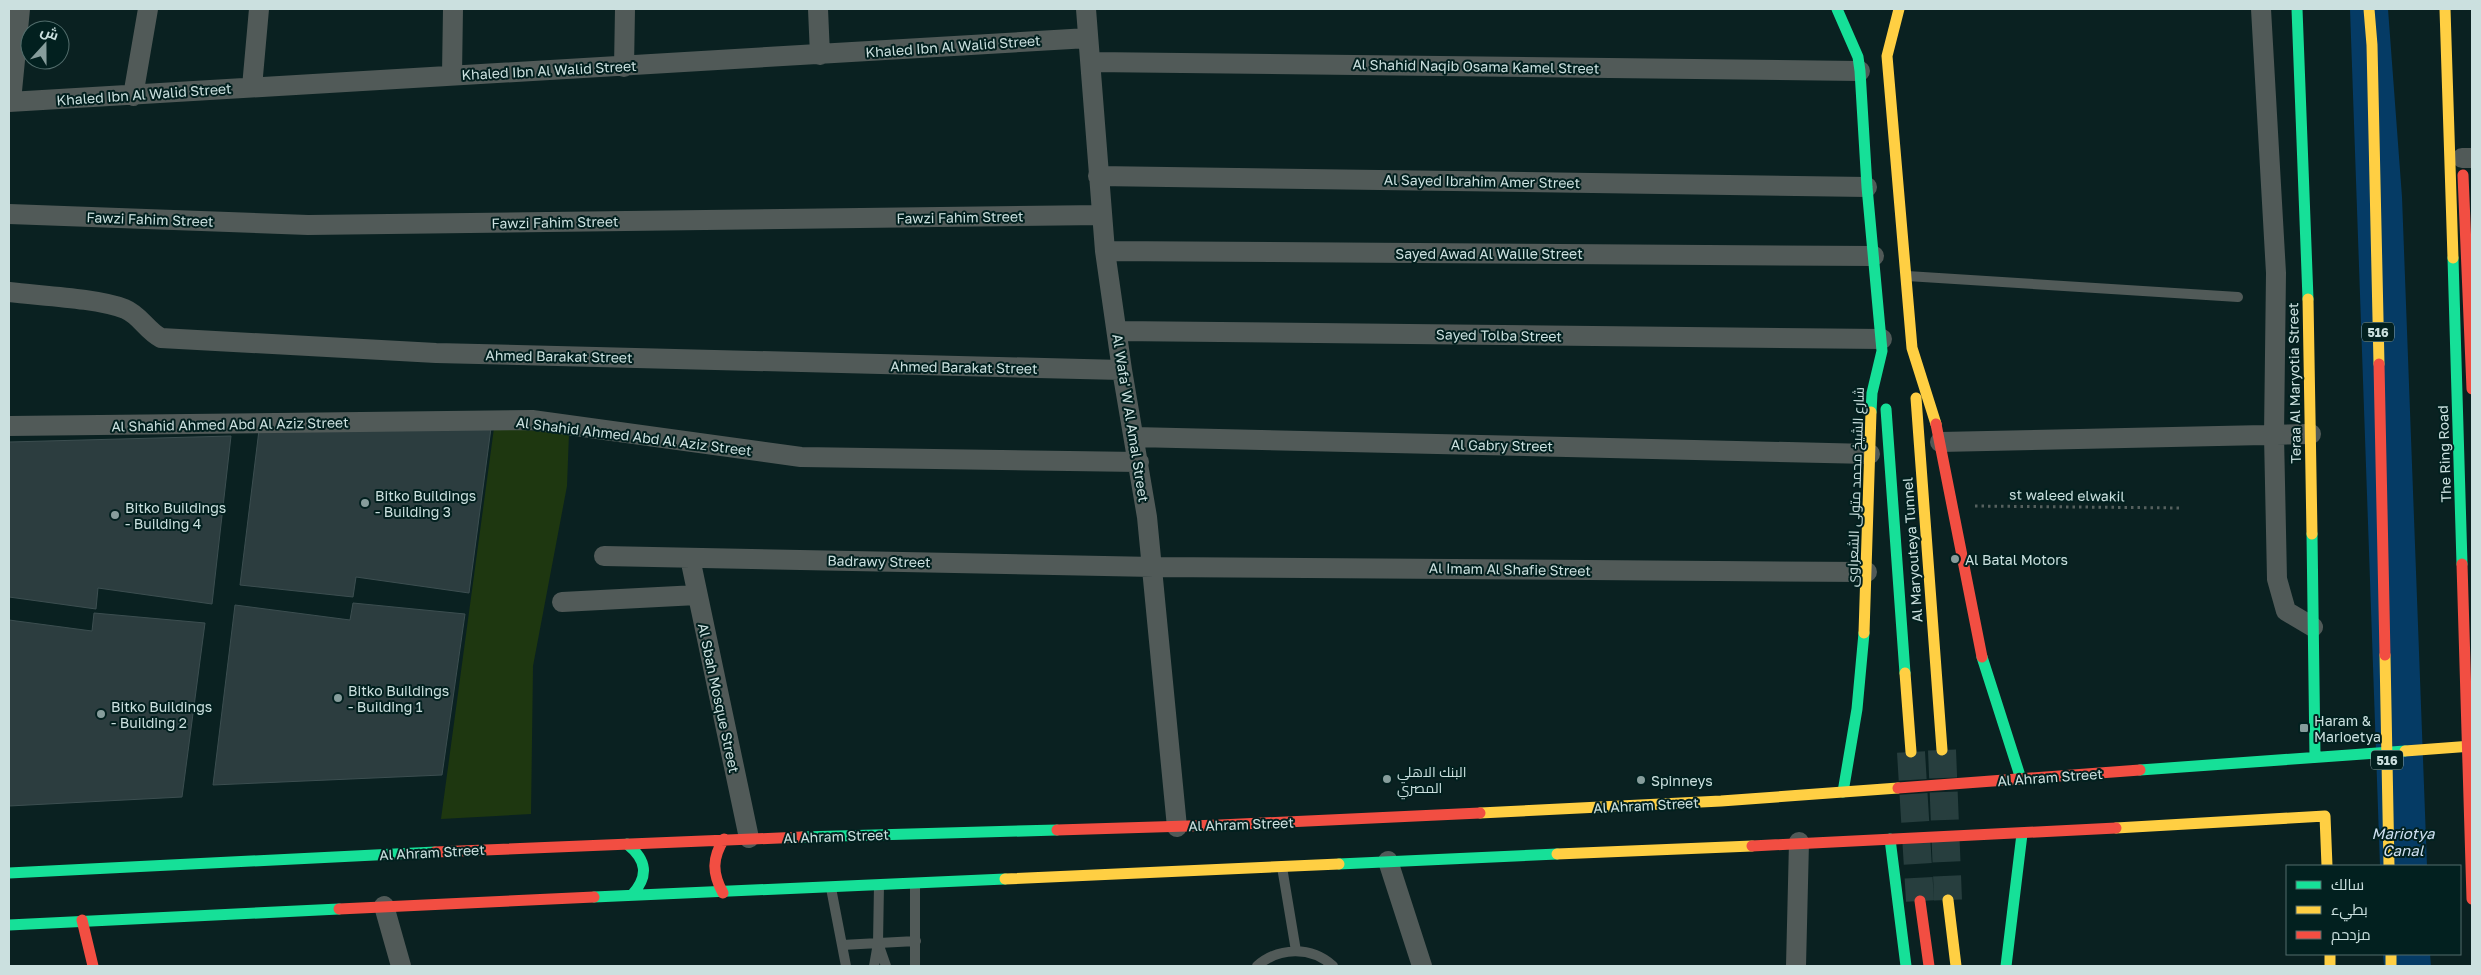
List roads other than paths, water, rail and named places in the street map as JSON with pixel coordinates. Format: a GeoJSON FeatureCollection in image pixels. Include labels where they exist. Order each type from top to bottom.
{"type":"FeatureCollection","features":[{"type":"Feature","properties":{"kind":"main road","name":"شارع الشيخ محمد متولى الشعراوى"},"geometry":{"type":"LineString","coordinates":[[1836,9],[1859,64],[1867,187],[1882,345],[1873,382],[1867,572],[1857,709],[1843,792]]}},
{"type":"Feature","properties":{"kind":"main road"},"geometry":{"type":"LineString","coordinates":[[1887,56],[1899,9]]}},
{"type":"Feature","properties":{"kind":"main road","name":"Teraa Al Maryotia Street"},"geometry":{"type":"LineString","coordinates":[[2297,9],[2311,434],[2315,757]]}},
{"type":"Feature","properties":{"kind":"main road","name":"516"},"geometry":{"type":"LineString","coordinates":[[2369,9],[2372,45],[2389,865]]}},
{"type":"Feature","properties":{"kind":"main road","name":"The Ring Road"},"geometry":{"type":"LineString","coordinates":[[2445,9],[2472,899]]}},
{"type":"Feature","properties":{"kind":"main road"},"geometry":{"type":"LineString","coordinates":[[1854,18],[1859,64]]}},
{"type":"Feature","properties":{"kind":"main road"},"geometry":{"type":"LineString","coordinates":[[1883,28],[1912,348],[1930,401],[1940,442],[1979,648],[2011,742],[2021,779]]}},
{"type":"Feature","properties":{"kind":"main road"},"geometry":{"type":"LineString","coordinates":[[2466,155],[2472,389]]}},
{"type":"Feature","properties":{"kind":"main road","name":"Al Maryouteya Tunnel"},"geometry":{"type":"LineString","coordinates":[[1882,345],[1911,752]]}},
{"type":"Feature","properties":{"kind":"main road","name":"Al Maryouteya Tunnel"},"geometry":{"type":"LineString","coordinates":[[1912,348],[1942,750]]}},
{"type":"Feature","properties":{"kind":"main road","name":"Al Ahram Street"},"geometry":{"type":"LineString","coordinates":[[9,873],[724,839],[1177,827],[1702,802],[2472,746]]}},
{"type":"Feature","properties":{"kind":"main road"},"geometry":{"type":"LineString","coordinates":[[9,925],[82,920],[514,902],[632,895],[831,888],[1799,842],[2022,834],[2325,816],[2327,865]]}},
{"type":"Feature","properties":{"kind":"main road"},"geometry":{"type":"LineString","coordinates":[[2006,966],[2022,834]]}},
{"type":"Feature","properties":{"kind":"main road"},"geometry":{"type":"LineString","coordinates":[[723,892],[716,880],[713,866],[716,851],[724,839]]}},
{"type":"Feature","properties":{"kind":"main road"},"geometry":{"type":"LineString","coordinates":[[1890,839],[1906,966]]}},
{"type":"Feature","properties":{"kind":"main road"},"geometry":{"type":"LineString","coordinates":[[626,844],[637,851],[644,862],[645,874],[641,886],[632,895]]}},
{"type":"Feature","properties":{"kind":"main road"},"geometry":{"type":"LineString","coordinates":[[1948,900],[1956,966]]}},
{"type":"Feature","properties":{"kind":"main road"},"geometry":{"type":"LineString","coordinates":[[1920,901],[1929,966]]}},
{"type":"Feature","properties":{"kind":"main road"},"geometry":{"type":"LineString","coordinates":[[82,920],[93,966]]}},
{"type":"Feature","properties":{"kind":"street"},"geometry":{"type":"LineString","coordinates":[[10,101],[20,9]]}},
{"type":"Feature","properties":{"kind":"street"},"geometry":{"type":"LineString","coordinates":[[133,96],[148,9]]}},
{"type":"Feature","properties":{"kind":"street"},"geometry":{"type":"LineString","coordinates":[[252,87],[259,9]]}},
{"type":"Feature","properties":{"kind":"street"},"geometry":{"type":"LineString","coordinates":[[452,74],[453,9]]}},
{"type":"Feature","properties":{"kind":"street"},"geometry":{"type":"LineString","coordinates":[[624,9],[624,67]]}},
{"type":"Feature","properties":{"kind":"street"},"geometry":{"type":"LineString","coordinates":[[818,9],[820,55]]}},
{"type":"Feature","properties":{"kind":"street","name":"Al Wafa' W Al Amal Street"},"geometry":{"type":"LineString","coordinates":[[1086,9],[1092,62],[1098,176],[1105,251],[1154,566],[1177,827]]}},
{"type":"Feature","properties":{"kind":"street"},"geometry":{"type":"LineString","coordinates":[[2261,9],[2276,273],[2274,435],[2277,579],[2286,611],[2313,627]]}},
{"type":"Feature","properties":{"kind":"street","name":"Khaled Ibn Al Walid Street"},"geometry":{"type":"LineString","coordinates":[[10,101],[133,96],[452,74],[624,67],[1088,38]]}},
{"type":"Feature","properties":{"kind":"street","name":"Al Shahid Naqib Osama Kamel Street"},"geometry":{"type":"LineString","coordinates":[[1092,62],[1859,64]]}},
{"type":"Feature","properties":{"kind":"street","name":"Al Sayed Ibrahim Amer Street"},"geometry":{"type":"LineString","coordinates":[[1098,176],[1867,187]]}},
{"type":"Feature","properties":{"kind":"street","name":"Fawzi Fahim Street"},"geometry":{"type":"LineString","coordinates":[[9,214],[308,224],[1102,215]]}},
{"type":"Feature","properties":{"kind":"street","name":"Sayed Awad Al Walile Street"},"geometry":{"type":"LineString","coordinates":[[1105,251],[1874,256]]}},
{"type":"Feature","properties":{"kind":"street","name":"Ahmed Barakat Street"},"geometry":{"type":"LineString","coordinates":[[9,292],[110,305],[127,310],[142,322],[152,334],[161,338],[436,353],[1122,370]]}},
{"type":"Feature","properties":{"kind":"street","name":"Sayed Tolba Street"},"geometry":{"type":"LineString","coordinates":[[1117,331],[1882,345]]}},
{"type":"Feature","properties":{"kind":"street","name":"Al Shahid Ahmed Abd Al Aziz Street"},"geometry":{"type":"LineString","coordinates":[[9,426],[532,420],[801,457],[1139,462]]}},
{"type":"Feature","properties":{"kind":"street"},"geometry":{"type":"LineString","coordinates":[[1940,442],[2311,434]]}},
{"type":"Feature","properties":{"kind":"street","name":"Al Gabry Street"},"geometry":{"type":"LineString","coordinates":[[1134,437],[1870,454]]}},
{"type":"Feature","properties":{"kind":"street","name":"Badrawy Street"},"geometry":{"type":"LineString","coordinates":[[604,556],[1154,566]]}},
{"type":"Feature","properties":{"kind":"street","name":"Al Sbah Mosque Street"},"geometry":{"type":"LineString","coordinates":[[690,558],[749,838]]}},
{"type":"Feature","properties":{"kind":"street","name":"Al Imam Al Shafie Street"},"geometry":{"type":"LineString","coordinates":[[1154,566],[1867,572]]}},
{"type":"Feature","properties":{"kind":"street"},"geometry":{"type":"LineString","coordinates":[[562,602],[697,595]]}},
{"type":"Feature","properties":{"kind":"street"},"geometry":{"type":"LineString","coordinates":[[1796,966],[1799,842]]}},
{"type":"Feature","properties":{"kind":"street"},"geometry":{"type":"LineString","coordinates":[[1388,861],[1422,966]]}},
{"type":"Feature","properties":{"kind":"street"},"geometry":{"type":"LineString","coordinates":[[384,906],[401,966]]}},
{"type":"Feature","properties":{"kind":"lane"},"geometry":{"type":"LineString","coordinates":[[1906,276],[2238,296]]}},
{"type":"Feature","properties":{"kind":"lane"},"geometry":{"type":"LineString","coordinates":[[1282,866],[1296,951]]}},
{"type":"Feature","properties":{"kind":"lane"},"geometry":{"type":"LineString","coordinates":[[915,884],[915,966]]}},
{"type":"Feature","properties":{"kind":"lane"},"geometry":{"type":"LineString","coordinates":[[874,966],[878,943],[879,885]]}},
{"type":"Feature","properties":{"kind":"lane"},"geometry":{"type":"LineString","coordinates":[[831,888],[846,966]]}},
{"type":"Feature","properties":{"kind":"lane"},"geometry":{"type":"LineString","coordinates":[[842,945],[916,941]]}},
{"type":"Feature","properties":{"kind":"lane"},"geometry":{"type":"LineString","coordinates":[[878,943],[886,966]]}},
{"type":"Feature","properties":{"kind":"lane"},"geometry":{"type":"LineString","coordinates":[[1257,966],[1272,956],[1296,951],[1320,957],[1333,966]]}},
{"type":"Feature","properties":{"kind":"water","name":"Mariotya Canal"},"geometry":{"type":"Polygon","coordinates":[[[2350,9],[2388,9],[2402,197],[2427,865],[2380,865],[2350,9]]]}},
{"type":"Feature","properties":{"kind":"water"},"geometry":{"type":"Polygon","coordinates":[[[2383,955],[2430,955],[2431,966],[2384,966],[2383,955]]]}},
{"type":"Feature","properties":{"kind":"tunnel"},"geometry":{"type":"LineString","coordinates":[[1942,750],[1948,900]]}},
{"type":"Feature","properties":{"kind":"tunnel"},"geometry":{"type":"LineString","coordinates":[[1911,752],[1920,901]]}},
{"type":"Feature","properties":{"kind":"place","name":"Bitko Buildings - Building 3"},"geometry":{"type":"Point","coordinates":[365,503]}},
{"type":"Feature","properties":{"kind":"place","name":"Bitko Buildings - Building 4"},"geometry":{"type":"Point","coordinates":[115,515]}},
{"type":"Feature","properties":{"kind":"place","name":"Al Batal Motors"},"geometry":{"type":"Point","coordinates":[1955,559]}},
{"type":"Feature","properties":{"kind":"place","name":"Bitko Buildings - Building 1"},"geometry":{"type":"Point","coordinates":[338,698]}},
{"type":"Feature","properties":{"kind":"place","name":"Bitko Buildings - Building 2"},"geometry":{"type":"Point","coordinates":[101,714]}},
{"type":"Feature","properties":{"kind":"place","name":"Haram & Marioetya"},"geometry":{"type":"Point","coordinates":[2304,728]}},
{"type":"Feature","properties":{"kind":"place","name":"البنك الاهلي المصري"},"geometry":{"type":"Point","coordinates":[1387,779]}},
{"type":"Feature","properties":{"kind":"place","name":"Spinneys"},"geometry":{"type":"Point","coordinates":[1641,780]}}]}
